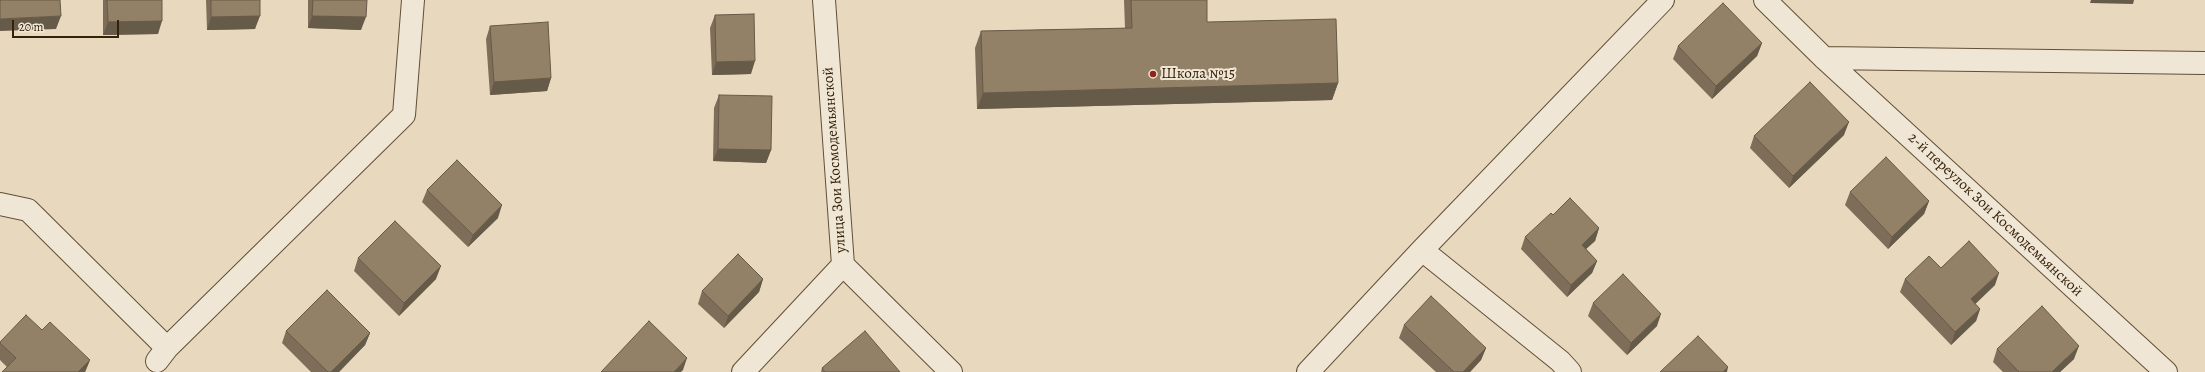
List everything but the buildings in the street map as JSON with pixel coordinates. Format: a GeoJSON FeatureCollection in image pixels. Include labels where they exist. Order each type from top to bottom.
{"type":"FeatureCollection","features":[{"type":"Feature","properties":{"kind":"street"},"geometry":{"type":"LineString","coordinates":[[0,204],[28,210],[160,363],[404,115],[413,0]]}},
{"type":"Feature","properties":{"kind":"street","name":"улица Зои Космодемьянской"},"geometry":{"type":"LineString","coordinates":[[824,0],[842,265],[951,372]]}},
{"type":"Feature","properties":{"kind":"street"},"geometry":{"type":"LineString","coordinates":[[1308,372],[1422,250],[1663,0]]}},
{"type":"Feature","properties":{"kind":"street","name":"2-й переулок Зои Космодемьянской"},"geometry":{"type":"LineString","coordinates":[[1765,0],[1824,58],[2166,372]]}},
{"type":"Feature","properties":{"kind":"street"},"geometry":{"type":"LineString","coordinates":[[1824,58],[2205,63]]}},
{"type":"Feature","properties":{"kind":"street"},"geometry":{"type":"LineString","coordinates":[[1422,250],[1560,362],[1570,372]]}},
{"type":"Feature","properties":{"kind":"street"},"geometry":{"type":"LineString","coordinates":[[743,372],[842,265]]}},
{"type":"Feature","properties":{"kind":"place","name":"Школа №15"},"geometry":{"type":"Point","coordinates":[1153,74]}}]}
